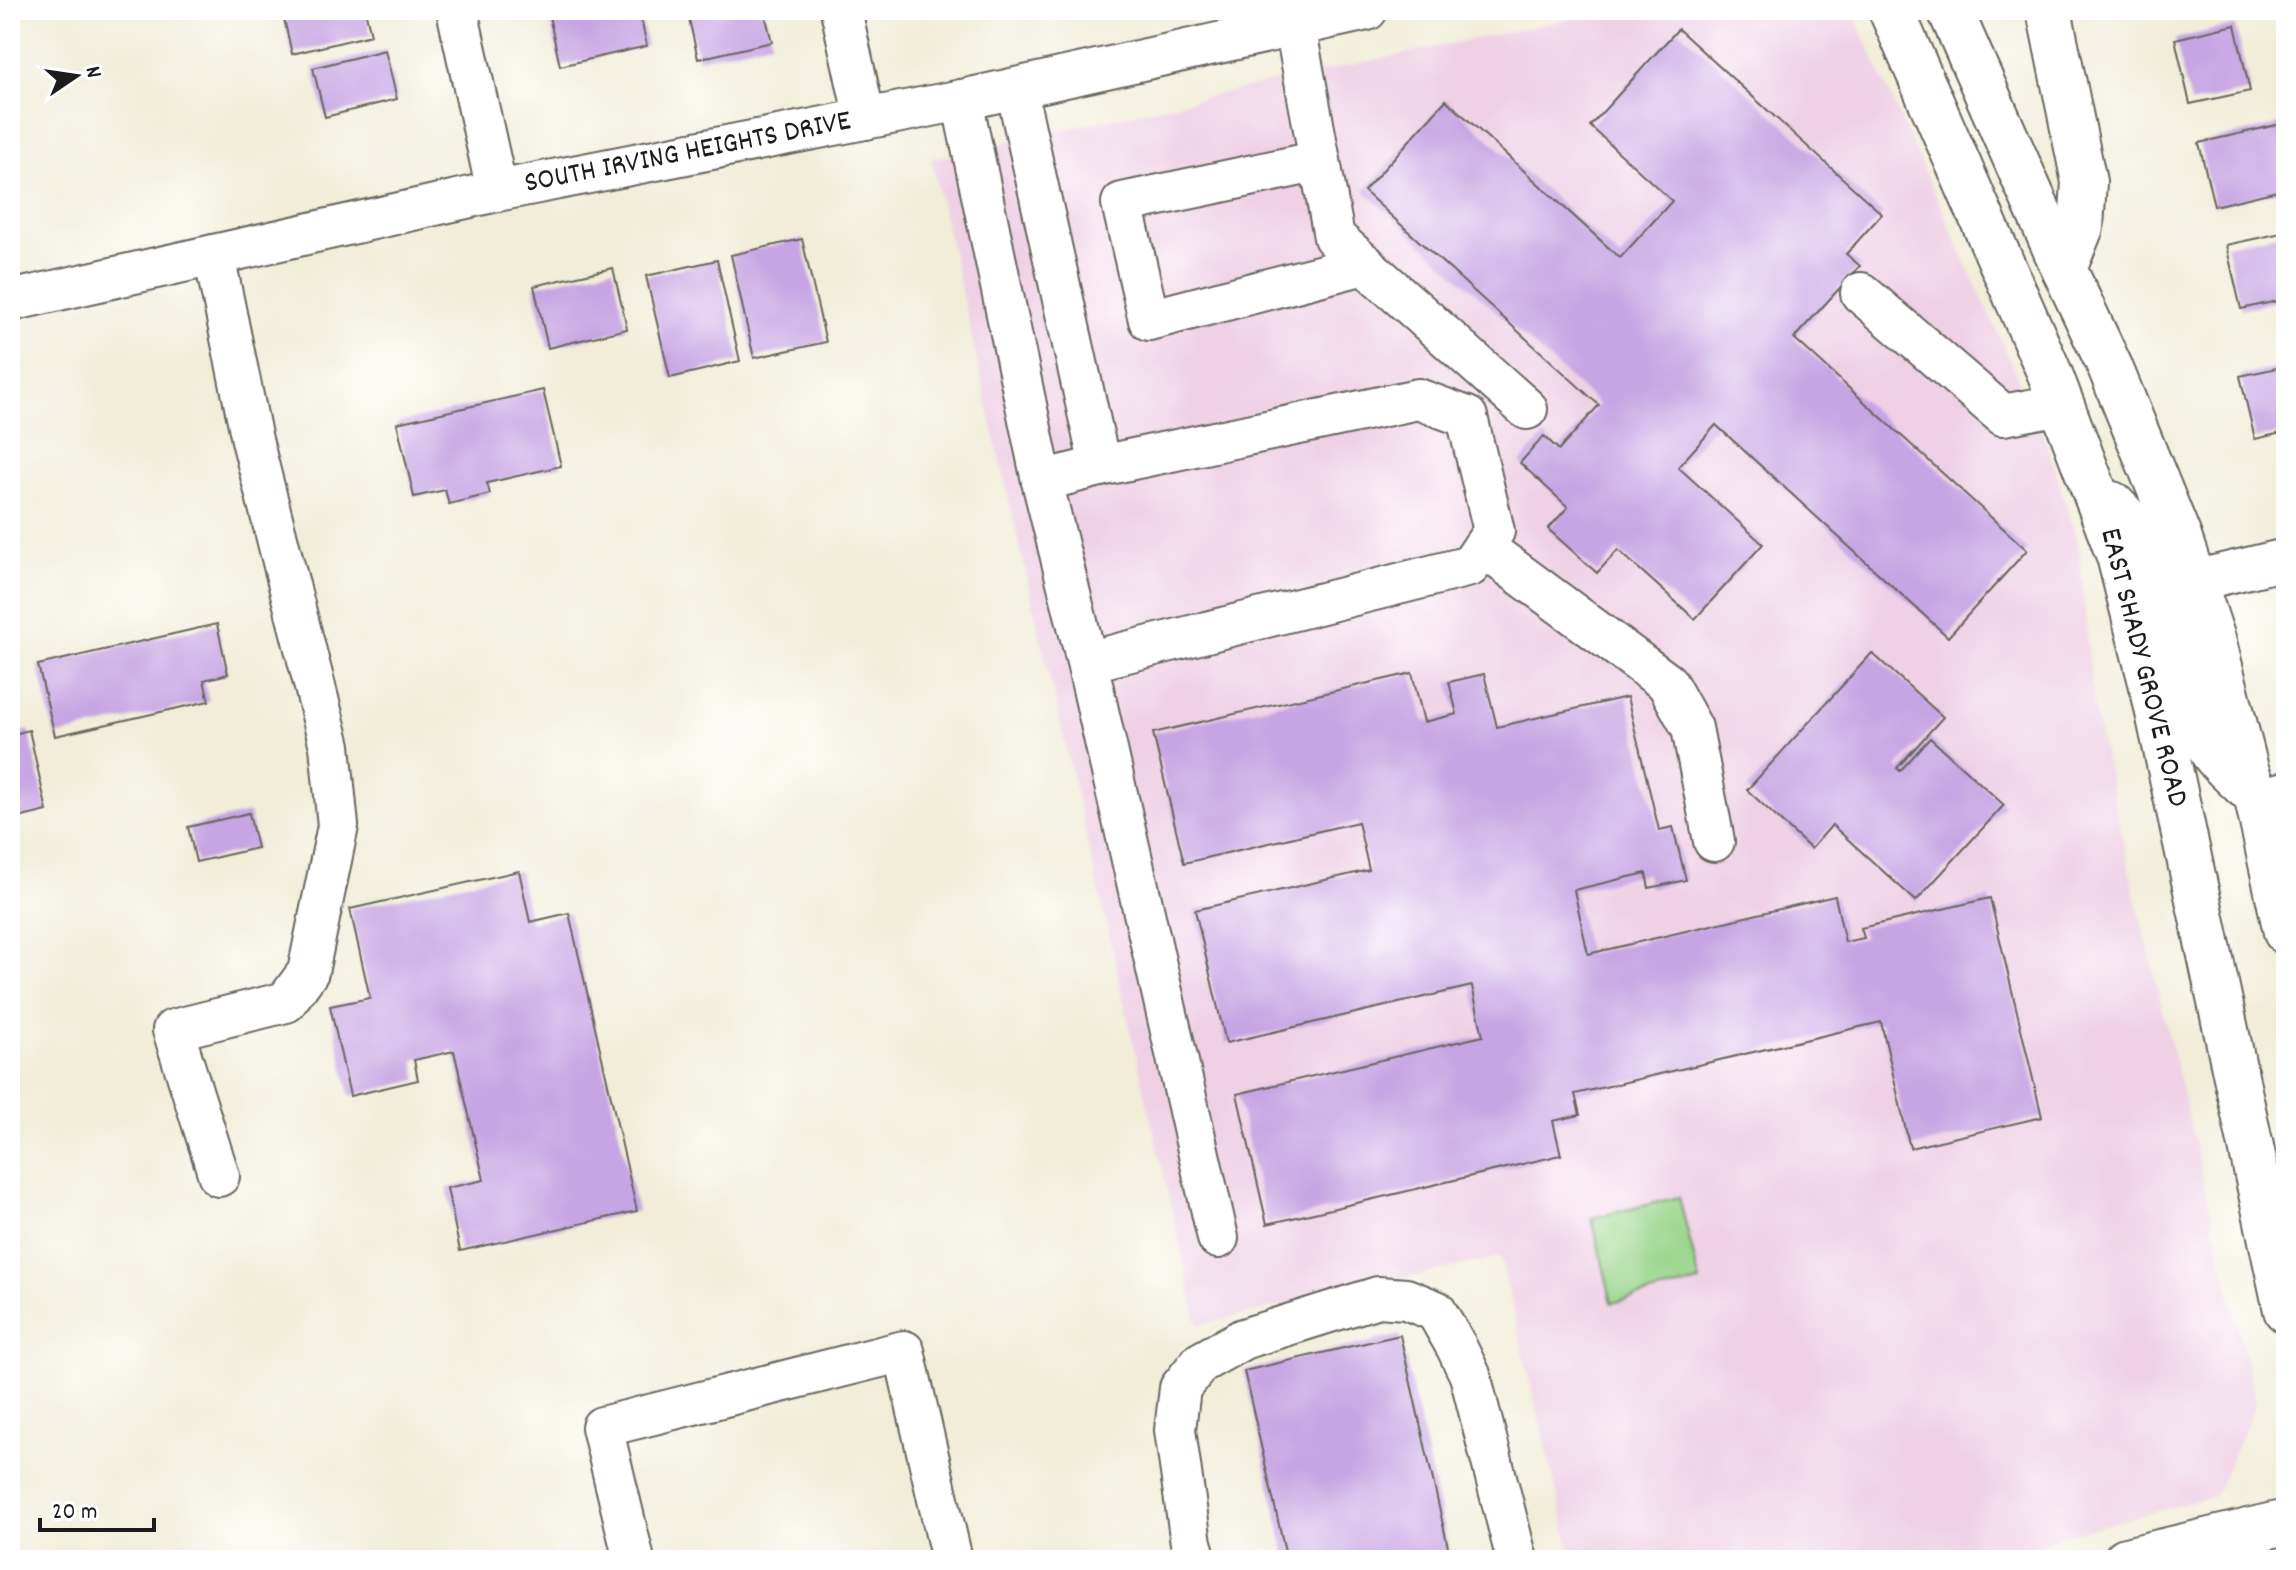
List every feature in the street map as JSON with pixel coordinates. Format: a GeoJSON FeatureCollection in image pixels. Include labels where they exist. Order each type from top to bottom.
{"type":"FeatureCollection","features":[{"type":"Feature","properties":{"kind":"main road","name":"EAST SHADY GROVE ROAD"},"geometry":{"type":"LineString","coordinates":[[1891,10],[2062,404],[2119,556],[2154,694],[2286,1310]]}},
{"type":"Feature","properties":{"kind":"main road"},"geometry":{"type":"LineString","coordinates":[[1950,10],[2110,367],[2179,537],[2213,639],[2246,769],[2271,796],[2286,932]]}},
{"type":"Feature","properties":{"kind":"main road"},"geometry":{"type":"LineString","coordinates":[[2049,10],[2084,182],[2081,227],[2064,269]]}},
{"type":"Feature","properties":{"kind":"main road"},"geometry":{"type":"LineString","coordinates":[[2091,482],[2148,545],[2171,613],[2186,690],[2212,751],[2271,796]]}},
{"type":"Feature","properties":{"kind":"main road"},"geometry":{"type":"LineString","coordinates":[[2126,1560],[2286,1522]]}},
{"type":"Feature","properties":{"kind":"street"},"geometry":{"type":"LineString","coordinates":[[457,10],[497,191]]}},
{"type":"Feature","properties":{"kind":"street"},"geometry":{"type":"LineString","coordinates":[[841,10],[865,119]]}},
{"type":"Feature","properties":{"kind":"street","name":"SOUTH IRVING HEIGHTS DRIVE"},"geometry":{"type":"LineString","coordinates":[[10,301],[497,191],[962,100],[1367,10]]}},
{"type":"Feature","properties":{"kind":"street"},"geometry":{"type":"LineString","coordinates":[[1295,26],[1334,237],[1527,409]]}},
{"type":"Feature","properties":{"kind":"street"},"geometry":{"type":"LineString","coordinates":[[1016,88],[1100,466]]}},
{"type":"Feature","properties":{"kind":"street"},"geometry":{"type":"LineString","coordinates":[[962,100],[1042,481],[1087,662],[1218,1238]]}},
{"type":"Feature","properties":{"kind":"street"},"geometry":{"type":"LineString","coordinates":[[1320,161],[1122,203],[1149,320],[1365,264]]}},
{"type":"Feature","properties":{"kind":"street"},"geometry":{"type":"LineString","coordinates":[[214,255],[252,440],[330,746],[338,826],[308,972],[286,1002],[173,1030],[219,1176]]}},
{"type":"Feature","properties":{"kind":"street"},"geometry":{"type":"LineString","coordinates":[[1861,293],[2003,415],[2062,404]]}},
{"type":"Feature","properties":{"kind":"street"},"geometry":{"type":"LineString","coordinates":[[1042,481],[1418,399],[1467,417],[1494,531],[1470,566],[1087,662]]}},
{"type":"Feature","properties":{"kind":"street"},"geometry":{"type":"LineString","coordinates":[[1483,547],[1667,683],[1692,728],[1714,841]]}},
{"type":"Feature","properties":{"kind":"street"},"geometry":{"type":"LineString","coordinates":[[2194,581],[2286,559]]}},
{"type":"Feature","properties":{"kind":"street"},"geometry":{"type":"LineString","coordinates":[[1196,1560],[1175,1430],[1180,1388],[1200,1363],[1243,1339],[1378,1297],[1406,1299],[1436,1311],[1456,1346],[1470,1375],[1517,1560]]}},
{"type":"Feature","properties":{"kind":"street"},"geometry":{"type":"LineString","coordinates":[[634,1560],[602,1427],[904,1351],[952,1560]]}},
{"type":"Feature","properties":{"kind":"shaded area"},"geometry":{"type":"Polygon","coordinates":[[[1612,10],[1852,10],[2045,438],[2079,546],[2093,703],[2256,1403],[2215,1496],[2061,1536],[2003,1560],[1573,1560],[1500,1257],[1198,1325],[931,159],[1612,10]]]}},
{"type":"Feature","properties":{"kind":"green space"},"geometry":{"type":"Polygon","coordinates":[[[1679,1197],[1700,1282],[1612,1303],[1592,1218],[1679,1197]]]}},
{"type":"Feature","properties":{"kind":"building"},"geometry":{"type":"Polygon","coordinates":[[[282,10],[365,10],[371,35],[292,54],[282,10]]]}},
{"type":"Feature","properties":{"kind":"building"},"geometry":{"type":"Polygon","coordinates":[[[575,10],[639,10],[647,46],[560,66],[549,16],[575,10]]]}},
{"type":"Feature","properties":{"kind":"building"},"geometry":{"type":"Polygon","coordinates":[[[687,10],[764,10],[772,42],[698,59],[687,10]]]}},
{"type":"Feature","properties":{"kind":"building"},"geometry":{"type":"Polygon","coordinates":[[[2235,25],[2250,91],[2190,104],[2175,39],[2235,25]]]}},
{"type":"Feature","properties":{"kind":"building"},"geometry":{"type":"Polygon","coordinates":[[[1678,29],[1882,214],[1846,254],[1860,266],[1794,338],[2027,550],[1948,637],[1716,425],[1678,467],[1763,544],[1695,619],[1618,550],[1597,573],[1548,529],[1568,507],[1520,463],[1544,436],[1559,450],[1599,405],[1364,191],[1446,100],[1620,258],[1672,201],[1590,126],[1678,29]]]}},
{"type":"Feature","properties":{"kind":"building"},"geometry":{"type":"Polygon","coordinates":[[[385,50],[397,99],[325,117],[313,68],[385,50]]]}},
{"type":"Feature","properties":{"kind":"building"},"geometry":{"type":"Polygon","coordinates":[[[2285,123],[2286,189],[2214,206],[2199,143],[2285,123]]]}},
{"type":"Feature","properties":{"kind":"building"},"geometry":{"type":"Polygon","coordinates":[[[2286,232],[2286,299],[2241,309],[2226,245],[2286,232]]]}},
{"type":"Feature","properties":{"kind":"building"},"geometry":{"type":"Polygon","coordinates":[[[802,239],[826,342],[754,358],[731,255],[802,239]]]}},
{"type":"Feature","properties":{"kind":"building"},"geometry":{"type":"Polygon","coordinates":[[[717,260],[740,361],[670,378],[646,276],[717,260]]]}},
{"type":"Feature","properties":{"kind":"building"},"geometry":{"type":"Polygon","coordinates":[[[613,268],[627,329],[548,348],[534,286],[613,268]]]}},
{"type":"Feature","properties":{"kind":"building"},"geometry":{"type":"Polygon","coordinates":[[[2286,366],[2286,432],[2255,439],[2240,376],[2286,366]]]}},
{"type":"Feature","properties":{"kind":"building"},"geometry":{"type":"Polygon","coordinates":[[[543,390],[561,466],[487,483],[490,494],[449,504],[445,490],[414,497],[397,423],[543,390]]]}},
{"type":"Feature","properties":{"kind":"building"},"geometry":{"type":"Polygon","coordinates":[[[217,624],[228,674],[204,680],[209,701],[55,736],[38,665],[217,624]]]}},
{"type":"Feature","properties":{"kind":"building"},"geometry":{"type":"Polygon","coordinates":[[[1872,653],[1943,717],[1897,768],[1900,771],[1930,738],[2004,805],[1916,901],[1832,825],[1811,849],[1747,790],[1872,653]]]}},
{"type":"Feature","properties":{"kind":"building"},"geometry":{"type":"Polygon","coordinates":[[[1412,673],[1424,722],[1457,714],[1449,682],[1484,674],[1497,727],[1627,697],[1659,830],[1673,827],[1686,880],[1649,888],[1646,873],[1574,890],[1588,954],[1835,896],[1845,942],[1864,938],[1861,928],[1990,898],[2042,1117],[1910,1148],[1881,1022],[1575,1094],[1580,1115],[1553,1121],[1561,1155],[1267,1224],[1237,1094],[1483,1036],[1472,986],[1226,1043],[1195,910],[1369,870],[1358,822],[1184,863],[1153,733],[1412,673]]]}},
{"type":"Feature","properties":{"kind":"building"},"geometry":{"type":"Polygon","coordinates":[[[29,730],[47,811],[10,820],[10,735],[29,730]]]}},
{"type":"Feature","properties":{"kind":"building"},"geometry":{"type":"Polygon","coordinates":[[[249,813],[257,848],[196,862],[188,827],[249,813]]]}},
{"type":"Feature","properties":{"kind":"building"},"geometry":{"type":"Polygon","coordinates":[[[519,871],[530,922],[569,913],[637,1211],[460,1251],[447,1188],[484,1180],[454,1051],[414,1060],[418,1080],[350,1096],[330,1006],[370,998],[350,909],[519,871]]]}},
{"type":"Feature","properties":{"kind":"building"},"geometry":{"type":"Polygon","coordinates":[[[1400,1335],[1451,1560],[1287,1560],[1244,1371],[1400,1335]]]}}]}
